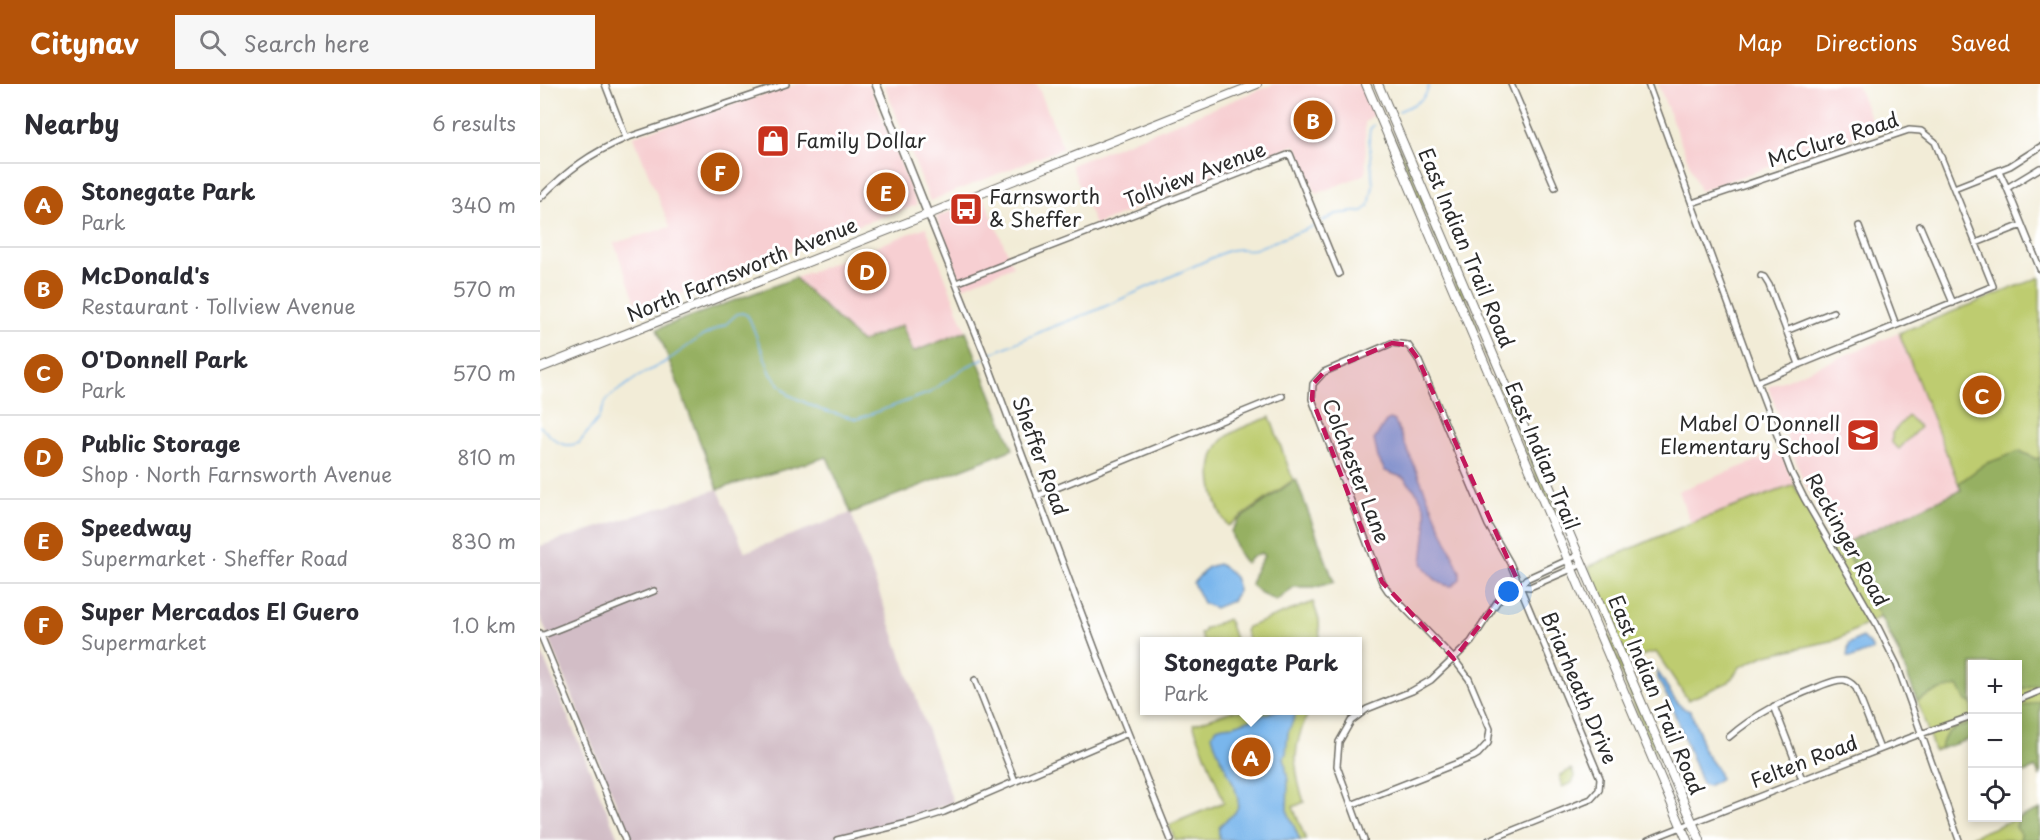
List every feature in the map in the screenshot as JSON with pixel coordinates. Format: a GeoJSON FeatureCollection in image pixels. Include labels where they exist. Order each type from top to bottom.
{"type":"FeatureCollection","features":[{"type":"Feature","properties":{"kind":"main road","name":"North Farnsworth Avenue"},"geometry":{"type":"LineString","coordinates":[[540,368],[1257,84]]}},
{"type":"Feature","properties":{"kind":"main road","name":"East Indian Trail"},"geometry":{"type":"LineString","coordinates":[[1366,84],[1687,840]]}},
{"type":"Feature","properties":{"kind":"main road","name":"East Indian Trail Road"},"geometry":{"type":"LineString","coordinates":[[1378,84],[1692,822]]}},
{"type":"Feature","properties":{"kind":"main road"},"geometry":{"type":"LineString","coordinates":[[1475,341],[1486,336]]}},
{"type":"Feature","properties":{"kind":"main road"},"geometry":{"type":"LineString","coordinates":[[1692,822],[1700,840]]}},
{"type":"Feature","properties":{"kind":"street"},"geometry":{"type":"LineString","coordinates":[[605,84],[626,138]]}},
{"type":"Feature","properties":{"kind":"street"},"geometry":{"type":"LineString","coordinates":[[540,198],[578,163],[626,138],[786,84]]}},
{"type":"Feature","properties":{"kind":"street","name":"Sheffer Road"},"geometry":{"type":"LineString","coordinates":[[876,84],[987,361],[1171,840]]}},
{"type":"Feature","properties":{"kind":"street"},"geometry":{"type":"LineString","coordinates":[[1511,84],[1555,187]]}},
{"type":"Feature","properties":{"kind":"street","name":"Reckinger Road"},"geometry":{"type":"LineString","coordinates":[[1648,84],[1797,486],[1885,639],[1897,665],[1959,840]]}},
{"type":"Feature","properties":{"kind":"street","name":"McClure Road"},"geometry":{"type":"LineString","coordinates":[[1692,203],[1909,130],[1927,134],[1935,142],[1994,286],[1953,303]]}},
{"type":"Feature","properties":{"kind":"street"},"geometry":{"type":"LineString","coordinates":[[1954,188],[1999,171],[2040,147]]}},
{"type":"Feature","properties":{"kind":"street","name":"Tollview Avenue"},"geometry":{"type":"LineString","coordinates":[[956,283],[1290,154],[1339,274]]}},
{"type":"Feature","properties":{"kind":"street"},"geometry":{"type":"LineString","coordinates":[[2007,188],[2040,168]]}},
{"type":"Feature","properties":{"kind":"street"},"geometry":{"type":"LineString","coordinates":[[1999,171],[2040,269]]}},
{"type":"Feature","properties":{"kind":"street"},"geometry":{"type":"LineString","coordinates":[[1976,243],[2022,225]]}},
{"type":"Feature","properties":{"kind":"street"},"geometry":{"type":"LineString","coordinates":[[1859,226],[1896,325]]}},
{"type":"Feature","properties":{"kind":"street"},"geometry":{"type":"LineString","coordinates":[[1757,382],[1953,303],[1920,226]]}},
{"type":"Feature","properties":{"kind":"street"},"geometry":{"type":"LineString","coordinates":[[1761,276],[1769,285],[1799,364]]}},
{"type":"Feature","properties":{"kind":"street"},"geometry":{"type":"LineString","coordinates":[[1786,331],[1833,312]]}},
{"type":"Feature","properties":{"kind":"street","name":"Colchester Lane"},"geometry":{"type":"LineString","coordinates":[[1454,659],[1382,582],[1312,399],[1311,391],[1317,378],[1324,372],[1392,343],[1408,345],[1418,360],[1488,525],[1510,563],[1520,586]]}},
{"type":"Feature","properties":{"kind":"street"},"geometry":{"type":"LineString","coordinates":[[1037,496],[1282,396]]}},
{"type":"Feature","properties":{"kind":"street"},"geometry":{"type":"LineString","coordinates":[[1362,713],[1421,686],[1437,675],[1475,636],[1501,598],[1520,586],[1526,579],[1579,555]]}},
{"type":"Feature","properties":{"kind":"street"},"geometry":{"type":"LineString","coordinates":[[1520,586],[1530,587],[1583,564]]}},
{"type":"Feature","properties":{"kind":"street","name":"Briarheath Drive"},"geometry":{"type":"LineString","coordinates":[[1489,840],[1585,802],[1596,795],[1600,785],[1597,770],[1520,586]]}},
{"type":"Feature","properties":{"kind":"street"},"geometry":{"type":"LineString","coordinates":[[625,840],[541,635],[654,591]]}},
{"type":"Feature","properties":{"kind":"street"},"geometry":{"type":"LineString","coordinates":[[1351,805],[1473,757],[1488,743],[1490,737],[1487,722],[1469,679],[1454,659]]}},
{"type":"Feature","properties":{"kind":"street"},"geometry":{"type":"LineString","coordinates":[[975,680],[1015,781]]}},
{"type":"Feature","properties":{"kind":"street"},"geometry":{"type":"LineString","coordinates":[[1729,738],[1774,706],[1831,682],[1847,681],[1854,685],[1858,693],[1880,749]]}},
{"type":"Feature","properties":{"kind":"street"},"geometry":{"type":"LineString","coordinates":[[2022,699],[2040,692]]}},
{"type":"Feature","properties":{"kind":"street"},"geometry":{"type":"LineString","coordinates":[[1774,706],[1802,779]]}},
{"type":"Feature","properties":{"kind":"street"},"geometry":{"type":"LineString","coordinates":[[1358,715],[1344,731],[1336,755],[1336,766],[1364,840]]}},
{"type":"Feature","properties":{"kind":"street","name":"Felten Road"},"geometry":{"type":"LineString","coordinates":[[1648,840],[1880,749],[1968,717]]}},
{"type":"Feature","properties":{"kind":"street"},"geometry":{"type":"LineString","coordinates":[[837,840],[929,817],[1128,733]]}},
{"type":"Feature","properties":{"kind":"highlighted area"},"geometry":{"type":"Polygon","coordinates":[[[1392,343],[1408,345],[1418,359],[1520,586],[1497,602],[1454,659],[1382,582],[1312,399],[1313,384],[1324,372],[1392,343]]]}},
{"type":"Feature","properties":{"kind":"shaded area"},"geometry":{"type":"Polygon","coordinates":[[[798,84],[869,84],[917,205],[841,231],[639,311],[614,243],[670,227],[633,136],[798,84]]]}},
{"type":"Feature","properties":{"kind":"shaded area"},"geometry":{"type":"Polygon","coordinates":[[[884,84],[1037,84],[1063,148],[930,201],[884,84]]]}},
{"type":"Feature","properties":{"kind":"shaded area"},"geometry":{"type":"Polygon","coordinates":[[[1274,84],[1362,84],[1374,114],[1365,122],[1366,174],[1316,194],[1295,145],[1095,225],[1071,165],[1274,84]]]}},
{"type":"Feature","properties":{"kind":"shaded area"},"geometry":{"type":"Polygon","coordinates":[[[1658,84],[1857,84],[1875,130],[1700,191],[1658,84]]]}},
{"type":"Feature","properties":{"kind":"shaded area"},"geometry":{"type":"Polygon","coordinates":[[[984,198],[1013,266],[963,287],[936,217],[984,198]]]}},
{"type":"Feature","properties":{"kind":"shaded area"},"geometry":{"type":"Polygon","coordinates":[[[926,227],[966,331],[913,353],[861,342],[795,278],[926,227]]]}},
{"type":"Feature","properties":{"kind":"shaded area","name":"Mabel O'Donnell Elementary School"},"geometry":{"type":"Polygon","coordinates":[[[1899,333],[1962,490],[1842,544],[1804,483],[1768,387],[1899,333]]]}},
{"type":"Feature","properties":{"kind":"shaded area"},"geometry":{"type":"Polygon","coordinates":[[[1782,451],[1794,485],[1691,523],[1678,491],[1782,451]]]}},
{"type":"Feature","properties":{"kind":"shaded area"},"geometry":{"type":"Polygon","coordinates":[[[718,489],[745,552],[851,513],[953,802],[863,834],[831,840],[631,840],[540,616],[540,546],[718,489]]]}},
{"type":"Feature","properties":{"kind":"shaded area"},"geometry":{"type":"Polygon","coordinates":[[[540,649],[619,840],[540,840],[540,649]]]}},
{"type":"Feature","properties":{"kind":"green space"},"geometry":{"type":"Polygon","coordinates":[[[1391,132],[1409,166],[1478,327],[1477,330],[1474,329],[1391,132]]]}},
{"type":"Feature","properties":{"kind":"green space"},"geometry":{"type":"Polygon","coordinates":[[[2040,277],[2040,777],[2036,768],[2022,773],[2022,660],[1968,660],[1968,739],[1934,751],[1911,683],[1880,617],[1836,640],[1766,655],[1740,667],[1729,682],[1688,700],[1656,652],[1627,659],[1588,567],[1691,523],[1794,485],[1828,546],[1842,544],[1961,490],[1899,333],[2040,277]]]}},
{"type":"Feature","properties":{"kind":"green space"},"geometry":{"type":"Polygon","coordinates":[[[795,278],[861,342],[902,325],[913,352],[966,331],[1013,449],[851,513],[827,457],[718,489],[657,329],[795,278]]]}},
{"type":"Feature","properties":{"kind":"green space"},"geometry":{"type":"Polygon","coordinates":[[[1484,349],[1488,350],[1559,516],[1557,517],[1538,480],[1484,349]]]}},
{"type":"Feature","properties":{"kind":"green space"},"geometry":{"type":"Polygon","coordinates":[[[1908,416],[1920,427],[1899,449],[1892,443],[1892,433],[1908,416]]]}},
{"type":"Feature","properties":{"kind":"green space"},"geometry":{"type":"Polygon","coordinates":[[[1270,417],[1293,480],[1228,526],[1214,495],[1211,470],[1213,458],[1217,448],[1229,435],[1270,417]]]}},
{"type":"Feature","properties":{"kind":"green space"},"geometry":{"type":"Polygon","coordinates":[[[2020,451],[2036,459],[2040,457],[2040,683],[2022,689],[2022,660],[1968,660],[1968,702],[1958,686],[1937,691],[1917,701],[1897,648],[1842,544],[1961,490],[1959,483],[1985,464],[2020,451]]]}},
{"type":"Feature","properties":{"kind":"green space"},"geometry":{"type":"Polygon","coordinates":[[[1296,479],[1334,582],[1317,587],[1294,587],[1276,601],[1251,585],[1253,575],[1264,556],[1261,553],[1246,563],[1238,552],[1231,531],[1239,520],[1296,479]]]}},
{"type":"Feature","properties":{"kind":"green space"},"geometry":{"type":"Polygon","coordinates":[[[1313,602],[1319,620],[1320,637],[1247,637],[1245,631],[1247,627],[1313,602]]]}},
{"type":"Feature","properties":{"kind":"green space"},"geometry":{"type":"Polygon","coordinates":[[[1593,605],[1613,644],[1668,774],[1648,738],[1593,605]]]}},
{"type":"Feature","properties":{"kind":"green space"},"geometry":{"type":"Polygon","coordinates":[[[1228,619],[1234,637],[1201,637],[1200,634],[1204,629],[1228,619]]]}},
{"type":"Feature","properties":{"kind":"green space"},"geometry":{"type":"Polygon","coordinates":[[[2040,701],[2040,777],[2036,768],[2022,773],[2022,707],[2040,701]]]}},
{"type":"Feature","properties":{"kind":"green space"},"geometry":{"type":"Polygon","coordinates":[[[1220,715],[1307,715],[1296,756],[1297,778],[1304,802],[1293,807],[1306,840],[1175,840],[1169,825],[1224,802],[1193,724],[1220,715]]]}},
{"type":"Feature","properties":{"kind":"green space"},"geometry":{"type":"Polygon","coordinates":[[[1968,724],[1968,739],[1941,749],[1945,737],[1956,728],[1968,724]]]}},
{"type":"Feature","properties":{"kind":"green space"},"geometry":{"type":"Polygon","coordinates":[[[1571,769],[1575,777],[1572,783],[1562,787],[1561,775],[1571,769]]]}},
{"type":"Feature","properties":{"kind":"green space"},"geometry":{"type":"Polygon","coordinates":[[[2040,809],[2040,840],[1968,840],[1968,838],[2008,822],[2022,822],[2022,816],[2040,809]]]}},
{"type":"Feature","properties":{"kind":"green space"},"geometry":{"type":"Polygon","coordinates":[[[2040,809],[2040,840],[2020,840],[2021,835],[2016,827],[2017,822],[2022,822],[2022,816],[2040,809]]]}},
{"type":"Feature","properties":{"kind":"water"},"geometry":{"type":"Polygon","coordinates":[[[1390,419],[1395,421],[1460,572],[1460,579],[1452,586],[1434,579],[1422,563],[1426,513],[1418,494],[1404,478],[1385,471],[1378,458],[1374,440],[1386,421],[1390,419]]]}},
{"type":"Feature","properties":{"kind":"water"},"geometry":{"type":"Polygon","coordinates":[[[1218,564],[1232,574],[1238,591],[1232,601],[1215,608],[1203,603],[1193,583],[1208,567],[1218,564]]]}},
{"type":"Feature","properties":{"kind":"water"},"geometry":{"type":"Polygon","coordinates":[[[1862,637],[1872,647],[1872,650],[1852,658],[1847,657],[1849,644],[1862,637]]]}},
{"type":"Feature","properties":{"kind":"water"},"geometry":{"type":"Polygon","coordinates":[[[1656,670],[1674,699],[1690,711],[1700,734],[1702,748],[1718,770],[1720,779],[1708,786],[1702,784],[1656,670]]]}},
{"type":"Feature","properties":{"kind":"water"},"geometry":{"type":"Polygon","coordinates":[[[1264,715],[1295,715],[1288,733],[1284,757],[1288,781],[1287,810],[1300,840],[1220,840],[1220,827],[1235,813],[1238,801],[1234,785],[1217,751],[1212,734],[1217,728],[1264,715]]]}},
{"type":"Feature","properties":{"kind":"waterway"},"geometry":{"type":"LineString","coordinates":[[1399,111],[1422,98],[1429,84]]}},
{"type":"Feature","properties":{"kind":"waterway"},"geometry":{"type":"LineString","coordinates":[[1323,221],[1336,214],[1363,211],[1369,206],[1373,186],[1369,136],[1370,129],[1374,125]]}},
{"type":"Feature","properties":{"kind":"waterway"},"geometry":{"type":"LineString","coordinates":[[988,355],[1097,310],[1227,251],[1255,249],[1314,226]]}},
{"type":"Feature","properties":{"kind":"waterway"},"geometry":{"type":"LineString","coordinates":[[540,426],[557,442],[567,445],[579,443],[598,419],[607,399],[639,376],[667,361],[699,338],[742,313],[750,320],[771,374],[789,395],[821,410],[857,419],[929,393],[964,368],[984,358]]}},
{"type":"Feature","properties":{"kind":"place","name":"McDonald's"},"geometry":{"type":"Point","coordinates":[1313,120]}},
{"type":"Feature","properties":{"kind":"place","name":"Family Dollar"},"geometry":{"type":"Point","coordinates":[773,141]}},
{"type":"Feature","properties":{"kind":"place","name":"Super Mercados El Guero"},"geometry":{"type":"Point","coordinates":[720,172]}},
{"type":"Feature","properties":{"kind":"place","name":"Speedway"},"geometry":{"type":"Point","coordinates":[886,192]}},
{"type":"Feature","properties":{"kind":"place","name":"Farnsworth & Sheffer"},"geometry":{"type":"Point","coordinates":[966,209]}},
{"type":"Feature","properties":{"kind":"place","name":"Public Storage"},"geometry":{"type":"Point","coordinates":[867,271]}},
{"type":"Feature","properties":{"kind":"place","name":"O'Donnell Park"},"geometry":{"type":"Point","coordinates":[1982,395]}},
{"type":"Feature","properties":{"kind":"place","name":"Mabel O'Donnell Elementary School"},"geometry":{"type":"Point","coordinates":[1863,435]}},
{"type":"Feature","properties":{"kind":"place","name":"Stonegate Park"},"geometry":{"type":"Point","coordinates":[1251,757]}}]}
